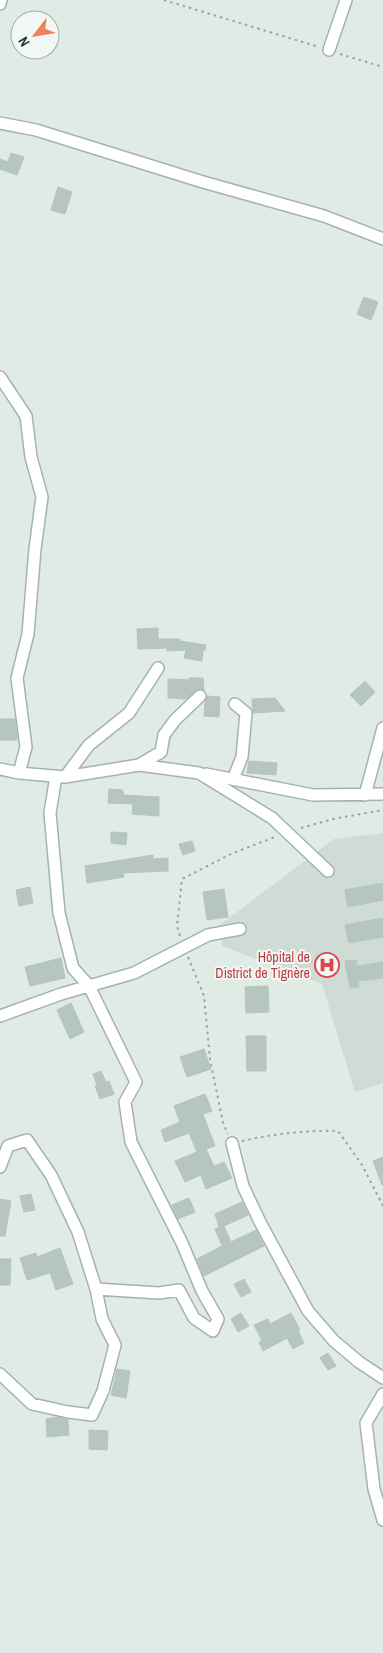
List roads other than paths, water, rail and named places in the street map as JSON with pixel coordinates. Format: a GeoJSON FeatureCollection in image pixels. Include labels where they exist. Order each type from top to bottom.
{"type":"FeatureCollection","features":[{"type":"Feature","properties":{"kind":"street"},"geometry":{"type":"LineString","coordinates":[[0,4],[2,0]]}},
{"type":"Feature","properties":{"kind":"street"},"geometry":{"type":"LineString","coordinates":[[329,50],[346,0]]}},
{"type":"Feature","properties":{"kind":"street"},"geometry":{"type":"LineString","coordinates":[[0,123],[36,130],[203,182],[324,216],[383,239]]}},
{"type":"Feature","properties":{"kind":"street"},"geometry":{"type":"LineString","coordinates":[[0,377],[26,416],[31,457],[42,497],[35,549],[28,634],[17,678],[26,747],[19,773]]}},
{"type":"Feature","properties":{"kind":"street"},"geometry":{"type":"LineString","coordinates":[[96,1289],[158,1293],[179,1290],[194,1318],[213,1331],[218,1319],[202,1291],[182,1243],[131,1142],[124,1102],[136,1082],[89,986],[73,968],[59,913],[50,813],[60,777],[90,745],[128,713],[158,668]]}},
{"type":"Feature","properties":{"kind":"street"},"geometry":{"type":"LineString","coordinates":[[139,765],[161,752],[164,735],[175,720],[200,696]]}},
{"type":"Feature","properties":{"kind":"street"},"geometry":{"type":"LineString","coordinates":[[233,779],[242,757],[246,713],[235,704]]}},
{"type":"Feature","properties":{"kind":"street"},"geometry":{"type":"LineString","coordinates":[[365,795],[383,728]]}},
{"type":"Feature","properties":{"kind":"street"},"geometry":{"type":"LineString","coordinates":[[0,770],[60,777],[139,765],[199,773],[313,795],[383,794]]}},
{"type":"Feature","properties":{"kind":"street"},"geometry":{"type":"LineString","coordinates":[[199,773],[272,818],[328,870]]}},
{"type":"Feature","properties":{"kind":"street"},"geometry":{"type":"LineString","coordinates":[[0,1016],[61,994],[134,973],[208,935],[240,929]]}},
{"type":"Feature","properties":{"kind":"street"},"geometry":{"type":"LineString","coordinates":[[0,1167],[8,1146],[28,1140],[51,1175],[78,1232],[96,1289],[102,1319],[115,1345],[103,1391],[92,1415],[32,1404],[0,1374]]}},
{"type":"Feature","properties":{"kind":"street"},"geometry":{"type":"LineString","coordinates":[[232,1143],[243,1186],[260,1222],[308,1311],[334,1341],[359,1362],[383,1378]]}},
{"type":"Feature","properties":{"kind":"street"},"geometry":{"type":"LineString","coordinates":[[383,1394],[366,1423],[374,1489],[383,1520]]}},
{"type":"Feature","properties":{"kind":"place","name":"Hôpital de District de Tignère"},"geometry":{"type":"Point","coordinates":[327,965]}}]}
